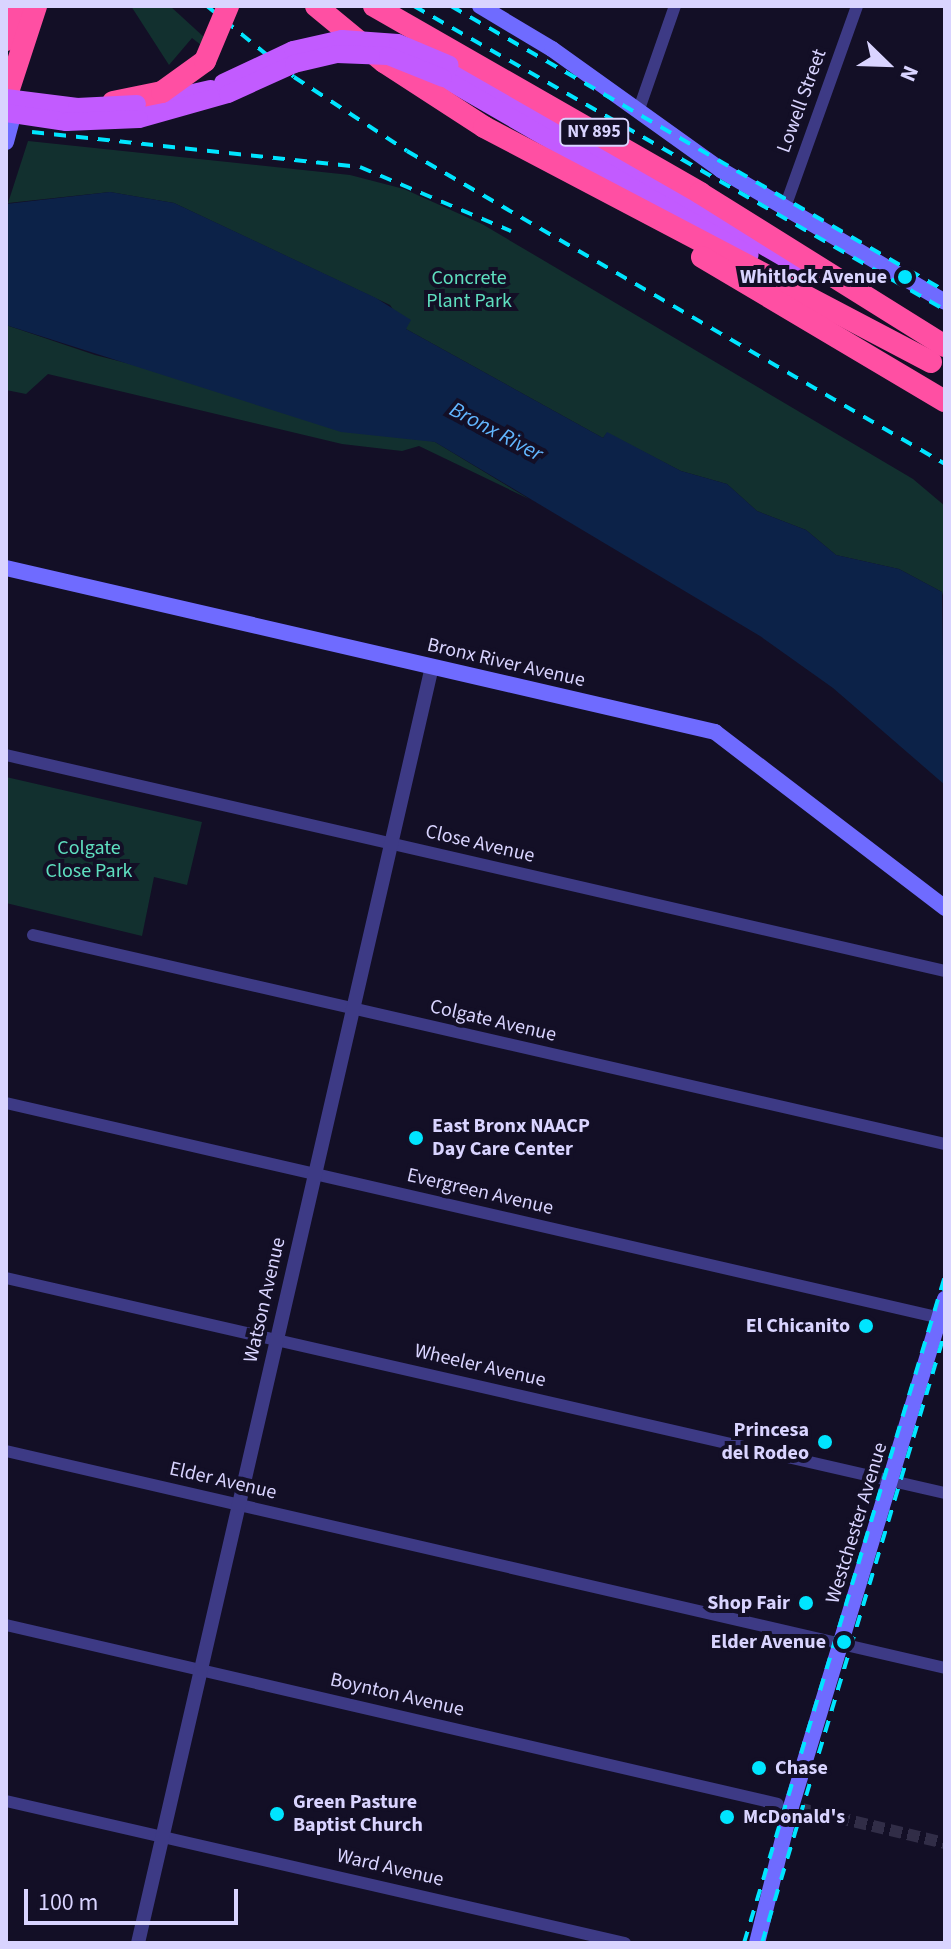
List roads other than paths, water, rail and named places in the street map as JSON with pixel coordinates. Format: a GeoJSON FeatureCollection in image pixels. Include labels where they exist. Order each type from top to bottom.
{"type":"FeatureCollection","features":[{"type":"Feature","properties":{"kind":"highway"},"geometry":{"type":"LineString","coordinates":[[6,40],[15,6]]}},
{"type":"Feature","properties":{"kind":"highway"},"geometry":{"type":"LineString","coordinates":[[6,98],[36,6]]}},
{"type":"Feature","properties":{"kind":"highway"},"geometry":{"type":"LineString","coordinates":[[88,107],[162,92],[205,61],[228,6]]}},
{"type":"Feature","properties":{"kind":"highway","name":"NY 895"},"geometry":{"type":"LineString","coordinates":[[316,6],[425,91],[558,167],[942,356]]}},
{"type":"Feature","properties":{"kind":"highway","name":"NY 895"},"geometry":{"type":"LineString","coordinates":[[374,6],[700,193],[942,356]]}},
{"type":"Feature","properties":{"kind":"highway"},"geometry":{"type":"LineString","coordinates":[[558,167],[762,295],[945,401]]}},
{"type":"Feature","properties":{"kind":"main road"},"geometry":{"type":"LineString","coordinates":[[6,142],[43,6]]}},
{"type":"Feature","properties":{"kind":"main road"},"geometry":{"type":"LineString","coordinates":[[480,6],[552,49],[638,112],[784,210],[945,302]]}},
{"type":"Feature","properties":{"kind":"main road"},"geometry":{"type":"LineString","coordinates":[[6,113],[66,122],[138,112],[226,89],[293,50],[342,39],[398,43],[942,356]]}},
{"type":"Feature","properties":{"kind":"main road"},"geometry":{"type":"LineString","coordinates":[[6,98],[138,112]]}},
{"type":"Feature","properties":{"kind":"main road","name":"Bronx River Avenue"},"geometry":{"type":"LineString","coordinates":[[6,568],[719,734],[945,908]]}},
{"type":"Feature","properties":{"kind":"main road","name":"Westchester Avenue"},"geometry":{"type":"LineString","coordinates":[[757,1943],[791,1807],[942,1319],[945,1299]]}},
{"type":"Feature","properties":{"kind":"street"},"geometry":{"type":"LineString","coordinates":[[638,112],[675,6]]}},
{"type":"Feature","properties":{"kind":"street","name":"Lowell Street"},"geometry":{"type":"LineString","coordinates":[[784,210],[857,6]]}},
{"type":"Feature","properties":{"kind":"street","name":"Watson Avenue"},"geometry":{"type":"LineString","coordinates":[[138,1943],[432,666]]}},
{"type":"Feature","properties":{"kind":"street","name":"Close Avenue"},"geometry":{"type":"LineString","coordinates":[[6,755],[945,971]]}},
{"type":"Feature","properties":{"kind":"street","name":"Colgate Avenue"},"geometry":{"type":"LineString","coordinates":[[33,935],[945,1144]]}},
{"type":"Feature","properties":{"kind":"street","name":"Evergreen Avenue"},"geometry":{"type":"LineString","coordinates":[[6,1103],[942,1319]]}},
{"type":"Feature","properties":{"kind":"street","name":"Wheeler Avenue"},"geometry":{"type":"LineString","coordinates":[[6,1278],[945,1493]]}},
{"type":"Feature","properties":{"kind":"street","name":"Elder Avenue"},"geometry":{"type":"LineString","coordinates":[[6,1451],[945,1668]]}},
{"type":"Feature","properties":{"kind":"street","name":"Boynton Avenue"},"geometry":{"type":"LineString","coordinates":[[6,1625],[778,1804]]}},
{"type":"Feature","properties":{"kind":"street","name":"Ward Avenue"},"geometry":{"type":"LineString","coordinates":[[6,1801],[625,1943]]}},
{"type":"Feature","properties":{"kind":"water","name":"Bronx River"},"geometry":{"type":"Polygon","coordinates":[[[110,192],[174,203],[376,298],[411,320],[406,329],[603,438],[607,432],[681,471],[727,484],[757,511],[806,530],[836,555],[899,569],[942,592],[945,785],[833,688],[760,636],[435,442],[341,432],[6,325],[6,204],[110,192]]]}},
{"type":"Feature","properties":{"kind":"tunnel"},"geometry":{"type":"LineString","coordinates":[[785,1805],[945,1843]]}},
{"type":"Feature","properties":{"kind":"railway"},"geometry":{"type":"LineString","coordinates":[[207,6],[294,77],[407,151],[945,464]]}},
{"type":"Feature","properties":{"kind":"railway"},"geometry":{"type":"LineString","coordinates":[[414,6],[945,310]]}},
{"type":"Feature","properties":{"kind":"railway"},"geometry":{"type":"LineString","coordinates":[[451,6],[945,291]]}},
{"type":"Feature","properties":{"kind":"railway"},"geometry":{"type":"LineString","coordinates":[[32,132],[360,167],[511,231]]}},
{"type":"Feature","properties":{"kind":"railway"},"geometry":{"type":"LineString","coordinates":[[744,1943],[945,1276]]}},
{"type":"Feature","properties":{"kind":"railway"},"geometry":{"type":"LineString","coordinates":[[762,1943],[945,1332]]}},
{"type":"Feature","properties":{"kind":"place","name":"Whitlock Avenue"},"geometry":{"type":"Point","coordinates":[905,277]}},
{"type":"Feature","properties":{"kind":"place","name":"East Bronx NAACP Day Care Center"},"geometry":{"type":"Point","coordinates":[416,1138]}},
{"type":"Feature","properties":{"kind":"place","name":"El Chicanito"},"geometry":{"type":"Point","coordinates":[866,1326]}},
{"type":"Feature","properties":{"kind":"place","name":"Princesa del Rodeo"},"geometry":{"type":"Point","coordinates":[825,1442]}},
{"type":"Feature","properties":{"kind":"place","name":"Shop Fair"},"geometry":{"type":"Point","coordinates":[806,1603]}},
{"type":"Feature","properties":{"kind":"place","name":"Elder Avenue"},"geometry":{"type":"Point","coordinates":[844,1642]}},
{"type":"Feature","properties":{"kind":"place","name":"Chase"},"geometry":{"type":"Point","coordinates":[759,1768]}},
{"type":"Feature","properties":{"kind":"place","name":"Green Pasture Baptist Church"},"geometry":{"type":"Point","coordinates":[277,1814]}},
{"type":"Feature","properties":{"kind":"place","name":"McDonald's"},"geometry":{"type":"Point","coordinates":[727,1817]}},
{"type":"Feature","properties":{"kind":"park label","name":"Concrete Plant Park"},"geometry":{"type":"Point","coordinates":[469,290]}},
{"type":"Feature","properties":{"kind":"park label","name":"Colgate Close Park"},"geometry":{"type":"Point","coordinates":[89,860]}}]}
